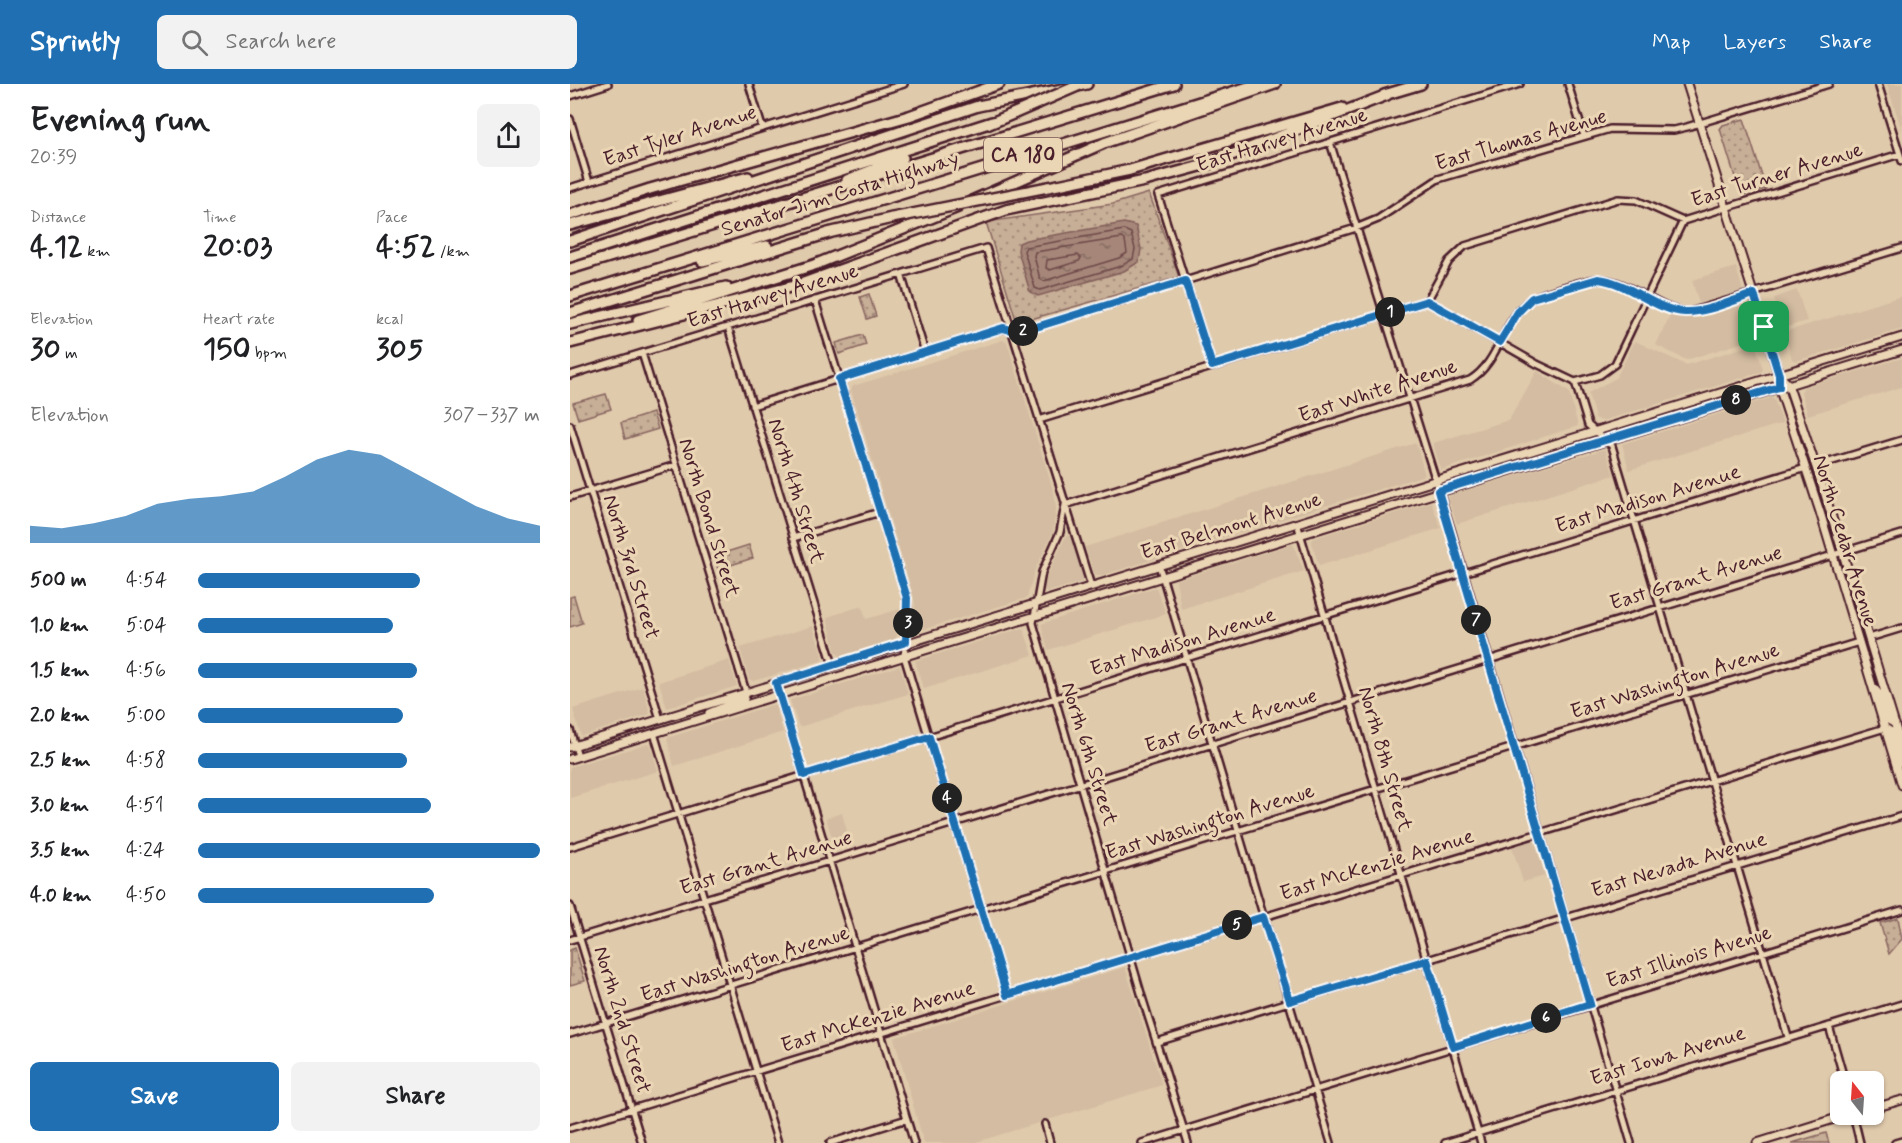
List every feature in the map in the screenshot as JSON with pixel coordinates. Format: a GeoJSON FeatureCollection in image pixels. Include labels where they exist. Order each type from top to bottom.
{"type":"FeatureCollection","features":[{"type":"Feature","properties":{"kind":"highway"},"geometry":{"type":"LineString","coordinates":[[570,215],[650,189],[909,116],[999,84]]}},
{"type":"Feature","properties":{"kind":"highway"},"geometry":{"type":"LineString","coordinates":[[794,201],[1082,84]]}},
{"type":"Feature","properties":{"kind":"highway"},"geometry":{"type":"LineString","coordinates":[[570,241],[984,104],[1087,84]]}},
{"type":"Feature","properties":{"kind":"highway","name":"Senator Jim Costa Highway"},"geometry":{"type":"LineString","coordinates":[[570,269],[1174,84]]}},
{"type":"Feature","properties":{"kind":"highway","name":"Senator Jim Costa Highway"},"geometry":{"type":"LineString","coordinates":[[570,296],[1258,84]]}},
{"type":"Feature","properties":{"kind":"highway"},"geometry":{"type":"LineString","coordinates":[[570,343],[814,265],[1104,143],[1275,84]]}},
{"type":"Feature","properties":{"kind":"highway"},"geometry":{"type":"LineString","coordinates":[[635,276],[892,218],[1130,170],[1421,84]]}},
{"type":"Feature","properties":{"kind":"highway"},"geometry":{"type":"LineString","coordinates":[[570,343],[798,285],[1006,210],[1145,181],[1208,164],[1281,138],[1387,94]]}},
{"type":"Feature","properties":{"kind":"highway"},"geometry":{"type":"LineString","coordinates":[[570,257],[992,122]]}},
{"type":"Feature","properties":{"kind":"highway"},"geometry":{"type":"LineString","coordinates":[[570,225],[800,164]]}},
{"type":"Feature","properties":{"kind":"highway"},"geometry":{"type":"LineString","coordinates":[[570,313],[832,232]]}},
{"type":"Feature","properties":{"kind":"highway"},"geometry":{"type":"LineString","coordinates":[[570,324],[750,281],[861,247]]}},
{"type":"Feature","properties":{"kind":"main road","name":"North Cedar Avenue"},"geometry":{"type":"LineString","coordinates":[[1687,84],[1779,375],[1779,387],[1833,554],[1902,785]]}},
{"type":"Feature","properties":{"kind":"main road","name":"East Belmont Avenue"},"geometry":{"type":"LineString","coordinates":[[572,746],[1593,430],[1902,337]]}},
{"type":"Feature","properties":{"kind":"main road","name":"East Belmont Avenue"},"geometry":{"type":"LineString","coordinates":[[570,759],[1902,350]]}},
{"type":"Feature","properties":{"kind":"main road","name":"North Cedar Avenue"},"geometry":{"type":"LineString","coordinates":[[1779,375],[1788,384],[1816,466],[1898,723],[1902,748]]}},
{"type":"Feature","properties":{"kind":"main road"},"geometry":{"type":"LineString","coordinates":[[1872,685],[1879,694],[1887,719],[1898,723]]}},
{"type":"Feature","properties":{"kind":"main road"},"geometry":{"type":"LineString","coordinates":[[697,720],[718,708],[744,699],[746,692]]}},
{"type":"Feature","properties":{"kind":"main road"},"geometry":{"type":"LineString","coordinates":[[1885,728],[1893,734],[1902,763]]}},
{"type":"Feature","properties":{"kind":"main road"},"geometry":{"type":"LineString","coordinates":[[1884,1105],[1902,1100]]}},
{"type":"Feature","properties":{"kind":"main road"},"geometry":{"type":"LineString","coordinates":[[1757,1143],[1830,1120]]}},
{"type":"Feature","properties":{"kind":"street"},"geometry":{"type":"LineString","coordinates":[[570,96],[608,84]]}},
{"type":"Feature","properties":{"kind":"street"},"geometry":{"type":"LineString","coordinates":[[749,84],[762,127]]}},
{"type":"Feature","properties":{"kind":"street","name":"East Tyler Avenue"},"geometry":{"type":"LineString","coordinates":[[570,188],[904,84]]}},
{"type":"Feature","properties":{"kind":"street","name":"East Harvey Avenue"},"geometry":{"type":"LineString","coordinates":[[1185,281],[1158,195],[1520,84]]}},
{"type":"Feature","properties":{"kind":"street"},"geometry":{"type":"LineString","coordinates":[[1568,84],[1584,136]]}},
{"type":"Feature","properties":{"kind":"street","name":"East Thomas Avenue"},"geometry":{"type":"LineString","coordinates":[[752,406],[1003,328],[1020,332],[1356,228],[1378,219],[1438,179],[1610,129],[1674,130],[1699,124],[1829,84]]}},
{"type":"Feature","properties":{"kind":"street"},"geometry":{"type":"LineString","coordinates":[[1878,84],[1902,161]]}},
{"type":"Feature","properties":{"kind":"street"},"geometry":{"type":"LineString","coordinates":[[570,119],[589,182]]}},
{"type":"Feature","properties":{"kind":"street"},"geometry":{"type":"LineString","coordinates":[[1330,142],[1489,659],[1631,1143]]}},
{"type":"Feature","properties":{"kind":"street","name":"East Turner Avenue"},"geometry":{"type":"LineString","coordinates":[[1427,301],[1449,261],[1465,246],[1478,241],[1618,198],[1636,200],[1683,221],[1900,154]]}},
{"type":"Feature","properties":{"kind":"street"},"geometry":{"type":"LineString","coordinates":[[1039,420],[1427,301],[1575,382],[1600,375],[1615,364],[1683,221]]}},
{"type":"Feature","properties":{"kind":"street","name":"East Harvey Avenue"},"geometry":{"type":"LineString","coordinates":[[570,375],[986,248],[1011,330]]}},
{"type":"Feature","properties":{"kind":"street","name":"East White Avenue"},"geometry":{"type":"LineString","coordinates":[[1065,505],[1410,400],[1477,376],[1489,362],[1518,312],[1532,298],[1542,294],[1598,279],[1618,283],[1674,310],[1690,312],[1902,248]]}},
{"type":"Feature","properties":{"kind":"street"},"geometry":{"type":"LineString","coordinates":[[901,274],[925,352]]}},
{"type":"Feature","properties":{"kind":"street"},"geometry":{"type":"LineString","coordinates":[[1185,281],[1212,366]]}},
{"type":"Feature","properties":{"kind":"street"},"geometry":{"type":"LineString","coordinates":[[814,300],[907,598],[904,656],[1007,995]]}},
{"type":"Feature","properties":{"kind":"street","name":"North 4th Street"},"geometry":{"type":"LineString","coordinates":[[728,327],[833,665]]}},
{"type":"Feature","properties":{"kind":"street"},"geometry":{"type":"LineString","coordinates":[[1011,330],[1065,505],[1071,515],[1091,586]]}},
{"type":"Feature","properties":{"kind":"street","name":"North Bond Street"},"geometry":{"type":"LineString","coordinates":[[642,353],[746,692]]}},
{"type":"Feature","properties":{"kind":"street"},"geometry":{"type":"LineString","coordinates":[[1575,382],[1588,425],[1612,446],[1788,1037]]}},
{"type":"Feature","properties":{"kind":"street","name":"North 3rd Street"},"geometry":{"type":"LineString","coordinates":[[570,425],[660,719]]}},
{"type":"Feature","properties":{"kind":"street"},"geometry":{"type":"LineString","coordinates":[[1816,466],[1902,440]]}},
{"type":"Feature","properties":{"kind":"street"},"geometry":{"type":"LineString","coordinates":[[570,497],[676,465]]}},
{"type":"Feature","properties":{"kind":"street","name":"East Madison Avenue"},"geometry":{"type":"LineString","coordinates":[[570,847],[1806,468]]}},
{"type":"Feature","properties":{"kind":"street"},"geometry":{"type":"LineString","coordinates":[[1033,616],[1042,572],[1060,532],[1065,505]]}},
{"type":"Feature","properties":{"kind":"street"},"geometry":{"type":"LineString","coordinates":[[793,538],[880,512]]}},
{"type":"Feature","properties":{"kind":"street","name":"North 8th Street"},"geometry":{"type":"LineString","coordinates":[[1297,523],[1481,1143]]}},
{"type":"Feature","properties":{"kind":"street","name":"East Grant Avenue"},"geometry":{"type":"LineString","coordinates":[[570,940],[1902,534]]}},
{"type":"Feature","properties":{"kind":"street"},"geometry":{"type":"LineString","coordinates":[[1159,565],[1331,1143]]}},
{"type":"Feature","properties":{"kind":"street","name":"North 6th Street"},"geometry":{"type":"LineString","coordinates":[[1033,616],[1041,655],[1056,698],[1188,1143]]}},
{"type":"Feature","properties":{"kind":"street"},"geometry":{"type":"LineString","coordinates":[[1869,638],[1902,628]]}},
{"type":"Feature","properties":{"kind":"street","name":"East Washington Avenue"},"geometry":{"type":"LineString","coordinates":[[570,1034],[1859,642]]}},
{"type":"Feature","properties":{"kind":"street"},"geometry":{"type":"LineString","coordinates":[[776,683],[914,1143]]}},
{"type":"Feature","properties":{"kind":"street","name":"East McKenzie Avenue"},"geometry":{"type":"LineString","coordinates":[[570,1128],[1885,728]]}},
{"type":"Feature","properties":{"kind":"street"},"geometry":{"type":"LineString","coordinates":[[570,730],[572,746],[578,756]]}},
{"type":"Feature","properties":{"kind":"street"},"geometry":{"type":"LineString","coordinates":[[654,733],[778,1143]]}},
{"type":"Feature","properties":{"kind":"street","name":"East Nevada Avenue"},"geometry":{"type":"LineString","coordinates":[[1157,1042],[1902,816]]}},
{"type":"Feature","properties":{"kind":"street","name":"North 2nd Street"},"geometry":{"type":"LineString","coordinates":[[570,906],[642,1143]]}},
{"type":"Feature","properties":{"kind":"street","name":"East Illinois Avenue"},"geometry":{"type":"LineString","coordinates":[[1142,1143],[1902,910]]}},
{"type":"Feature","properties":{"kind":"street","name":"East Iowa Avenue"},"geometry":{"type":"LineString","coordinates":[[1445,1143],[1615,1089],[1902,1004]]}},
{"type":"Feature","properties":{"kind":"street"},"geometry":{"type":"LineString","coordinates":[[1829,1026],[1842,1071]]}},
{"type":"Feature","properties":{"kind":"street"},"geometry":{"type":"LineString","coordinates":[[830,1143],[907,1119]]}},
{"type":"Feature","properties":{"kind":"street"},"geometry":{"type":"LineString","coordinates":[[1045,1124],[1050,1143]]}},
{"type":"Feature","properties":{"kind":"street"},"geometry":{"type":"LineString","coordinates":[[1854,1125],[1860,1143]]}},
{"type":"Feature","properties":{"kind":"street"},"geometry":{"type":"LineString","coordinates":[[1895,1143],[1902,1141]]}},
{"type":"Feature","properties":{"kind":"shaded area"},"geometry":{"type":"Polygon","coordinates":[[[1887,84],[1902,84],[1902,131],[1887,84]]]}},
{"type":"Feature","properties":{"kind":"shaded area"},"geometry":{"type":"Polygon","coordinates":[[[1744,119],[1766,189],[1744,195],[1740,193],[1720,129],[1723,125],[1744,119]]]}},
{"type":"Feature","properties":{"kind":"shaded area"},"geometry":{"type":"Polygon","coordinates":[[[1149,193],[1179,277],[1017,323],[986,222],[1113,204],[1149,193]]]}},
{"type":"Feature","properties":{"kind":"shaded area"},"geometry":{"type":"Polygon","coordinates":[[[1736,267],[1743,291],[1699,304],[1692,280],[1736,267]]]}},
{"type":"Feature","properties":{"kind":"shaded area"},"geometry":{"type":"Polygon","coordinates":[[[1797,290],[1807,321],[1783,328],[1774,298],[1797,290]]]}},
{"type":"Feature","properties":{"kind":"shaded area"},"geometry":{"type":"Polygon","coordinates":[[[869,294],[876,316],[867,319],[860,297],[869,294]]]}},
{"type":"Feature","properties":{"kind":"shaded area"},"geometry":{"type":"Polygon","coordinates":[[[1902,296],[1902,329],[1796,361],[1792,359],[1784,332],[1902,296]]]}},
{"type":"Feature","properties":{"kind":"shaded area"},"geometry":{"type":"Polygon","coordinates":[[[1747,304],[1757,338],[1686,360],[1656,345],[1670,315],[1698,318],[1747,304]]]}},
{"type":"Feature","properties":{"kind":"shaded area"},"geometry":{"type":"Polygon","coordinates":[[[863,335],[866,345],[839,354],[836,343],[863,335]]]}},
{"type":"Feature","properties":{"kind":"shaded area"},"geometry":{"type":"Polygon","coordinates":[[[1003,340],[1007,342],[1055,496],[1056,511],[1053,532],[1035,570],[1027,598],[921,630],[915,625],[915,602],[851,390],[853,386],[1003,340]]]}},
{"type":"Feature","properties":{"kind":"shaded area"},"geometry":{"type":"Polygon","coordinates":[[[1635,341],[1686,365],[1755,344],[1763,369],[1761,372],[1602,421],[1595,418],[1588,393],[1616,378],[1635,341]]]}},
{"type":"Feature","properties":{"kind":"shaded area"},"geometry":{"type":"Polygon","coordinates":[[[1902,358],[1902,387],[1808,415],[1801,392],[1804,387],[1902,358]]]}},
{"type":"Feature","properties":{"kind":"shaded area"},"geometry":{"type":"Polygon","coordinates":[[[1537,371],[1569,392],[1578,426],[1441,470],[1433,443],[1509,420],[1537,371]]]}},
{"type":"Feature","properties":{"kind":"shaded area"},"geometry":{"type":"Polygon","coordinates":[[[606,394],[611,409],[578,419],[573,403],[606,394]]]}},
{"type":"Feature","properties":{"kind":"shaded area"},"geometry":{"type":"Polygon","coordinates":[[[1773,397],[1783,423],[1629,470],[1622,444],[1773,397]]]}},
{"type":"Feature","properties":{"kind":"shaded area"},"geometry":{"type":"Polygon","coordinates":[[[653,413],[658,429],[625,439],[621,423],[653,413]]]}},
{"type":"Feature","properties":{"kind":"shaded area"},"geometry":{"type":"Polygon","coordinates":[[[1416,443],[1425,475],[1100,576],[1095,575],[1085,547],[1416,443]]]}},
{"type":"Feature","properties":{"kind":"shaded area"},"geometry":{"type":"Polygon","coordinates":[[[1605,449],[1614,475],[1457,524],[1448,499],[1450,495],[1605,449]]]}},
{"type":"Feature","properties":{"kind":"shaded area"},"geometry":{"type":"Polygon","coordinates":[[[1431,502],[1441,528],[1319,566],[1311,541],[1314,538],[1431,502]]]}},
{"type":"Feature","properties":{"kind":"shaded area"},"geometry":{"type":"Polygon","coordinates":[[[1071,535],[1083,577],[1082,582],[1047,592],[1044,590],[1047,576],[1066,536],[1071,535]]]}},
{"type":"Feature","properties":{"kind":"shaded area"},"geometry":{"type":"Polygon","coordinates":[[[1293,544],[1304,571],[1181,609],[1176,580],[1293,544]]]}},
{"type":"Feature","properties":{"kind":"shaded area"},"geometry":{"type":"Polygon","coordinates":[[[749,545],[753,558],[718,569],[714,556],[749,545]]]}},
{"type":"Feature","properties":{"kind":"shaded area"},"geometry":{"type":"Polygon","coordinates":[[[1156,587],[1166,614],[1048,650],[1041,624],[1156,587]]]}},
{"type":"Feature","properties":{"kind":"shaded area"},"geometry":{"type":"Polygon","coordinates":[[[574,596],[582,623],[570,627],[570,597],[574,596]]]}},
{"type":"Feature","properties":{"kind":"shaded area"},"geometry":{"type":"Polygon","coordinates":[[[862,606],[866,619],[900,609],[898,633],[895,639],[841,656],[836,653],[827,617],[862,606]]]}},
{"type":"Feature","properties":{"kind":"shaded area"},"geometry":{"type":"Polygon","coordinates":[[[813,626],[823,658],[821,661],[753,681],[749,679],[740,648],[813,626]]]}},
{"type":"Feature","properties":{"kind":"shaded area"},"geometry":{"type":"Polygon","coordinates":[[[1023,628],[1033,655],[924,689],[915,661],[1023,628]]]}},
{"type":"Feature","properties":{"kind":"shaded area"},"geometry":{"type":"Polygon","coordinates":[[[729,660],[737,686],[667,708],[659,682],[729,660]]]}},
{"type":"Feature","properties":{"kind":"shaded area"},"geometry":{"type":"Polygon","coordinates":[[[900,666],[908,694],[799,727],[790,700],[900,666]]]}},
{"type":"Feature","properties":{"kind":"shaded area"},"geometry":{"type":"Polygon","coordinates":[[[643,687],[650,714],[581,736],[573,709],[643,687]]]}},
{"type":"Feature","properties":{"kind":"shaded area"},"geometry":{"type":"Polygon","coordinates":[[[775,704],[783,732],[674,766],[667,738],[775,704]]]}},
{"type":"Feature","properties":{"kind":"shaded area"},"geometry":{"type":"Polygon","coordinates":[[[650,743],[658,771],[570,798],[570,767],[650,743]]]}},
{"type":"Feature","properties":{"kind":"shaded area"},"geometry":{"type":"Polygon","coordinates":[[[842,813],[851,846],[836,851],[826,818],[842,813]]]}},
{"type":"Feature","properties":{"kind":"shaded area"},"geometry":{"type":"Polygon","coordinates":[[[1534,840],[1545,876],[1523,882],[1512,847],[1534,840]]]}},
{"type":"Feature","properties":{"kind":"shaded area"},"geometry":{"type":"Polygon","coordinates":[[[1898,918],[1902,939],[1889,954],[1880,923],[1898,918]]]}},
{"type":"Feature","properties":{"kind":"shaded area"},"geometry":{"type":"Polygon","coordinates":[[[575,948],[585,981],[570,985],[570,950],[575,948]]]}},
{"type":"Feature","properties":{"kind":"shaded area"},"geometry":{"type":"Polygon","coordinates":[[[1125,967],[1162,1085],[973,1143],[924,1143],[894,1038],[1125,967]]]}},
{"type":"Feature","properties":{"kind":"shaded area"},"geometry":{"type":"Polygon","coordinates":[[[1826,1133],[1829,1143],[1792,1143],[1826,1133]]]}},
{"type":"Feature","properties":{"kind":"water"},"geometry":{"type":"Polygon","coordinates":[[[1124,223],[1136,226],[1141,249],[1139,262],[1124,271],[1038,296],[1030,292],[1018,251],[1019,243],[1124,223]]]}},
{"type":"Feature","properties":{"kind":"route"},"geometry":{"type":"LineString","coordinates":[[1598,279],[1618,283],[1682,312],[1698,311],[1754,294],[1764,327],[1779,375],[1779,387],[1438,491],[1590,1004],[1453,1047],[1427,960],[1290,1001],[1263,917],[1007,995],[929,737],[804,775],[776,683],[906,642],[907,634],[907,598],[839,379],[1003,328],[1020,332],[1185,281],[1212,366],[1427,301],[1500,342],[1518,312],[1532,298],[1587,280],[1598,279]]}}]}
